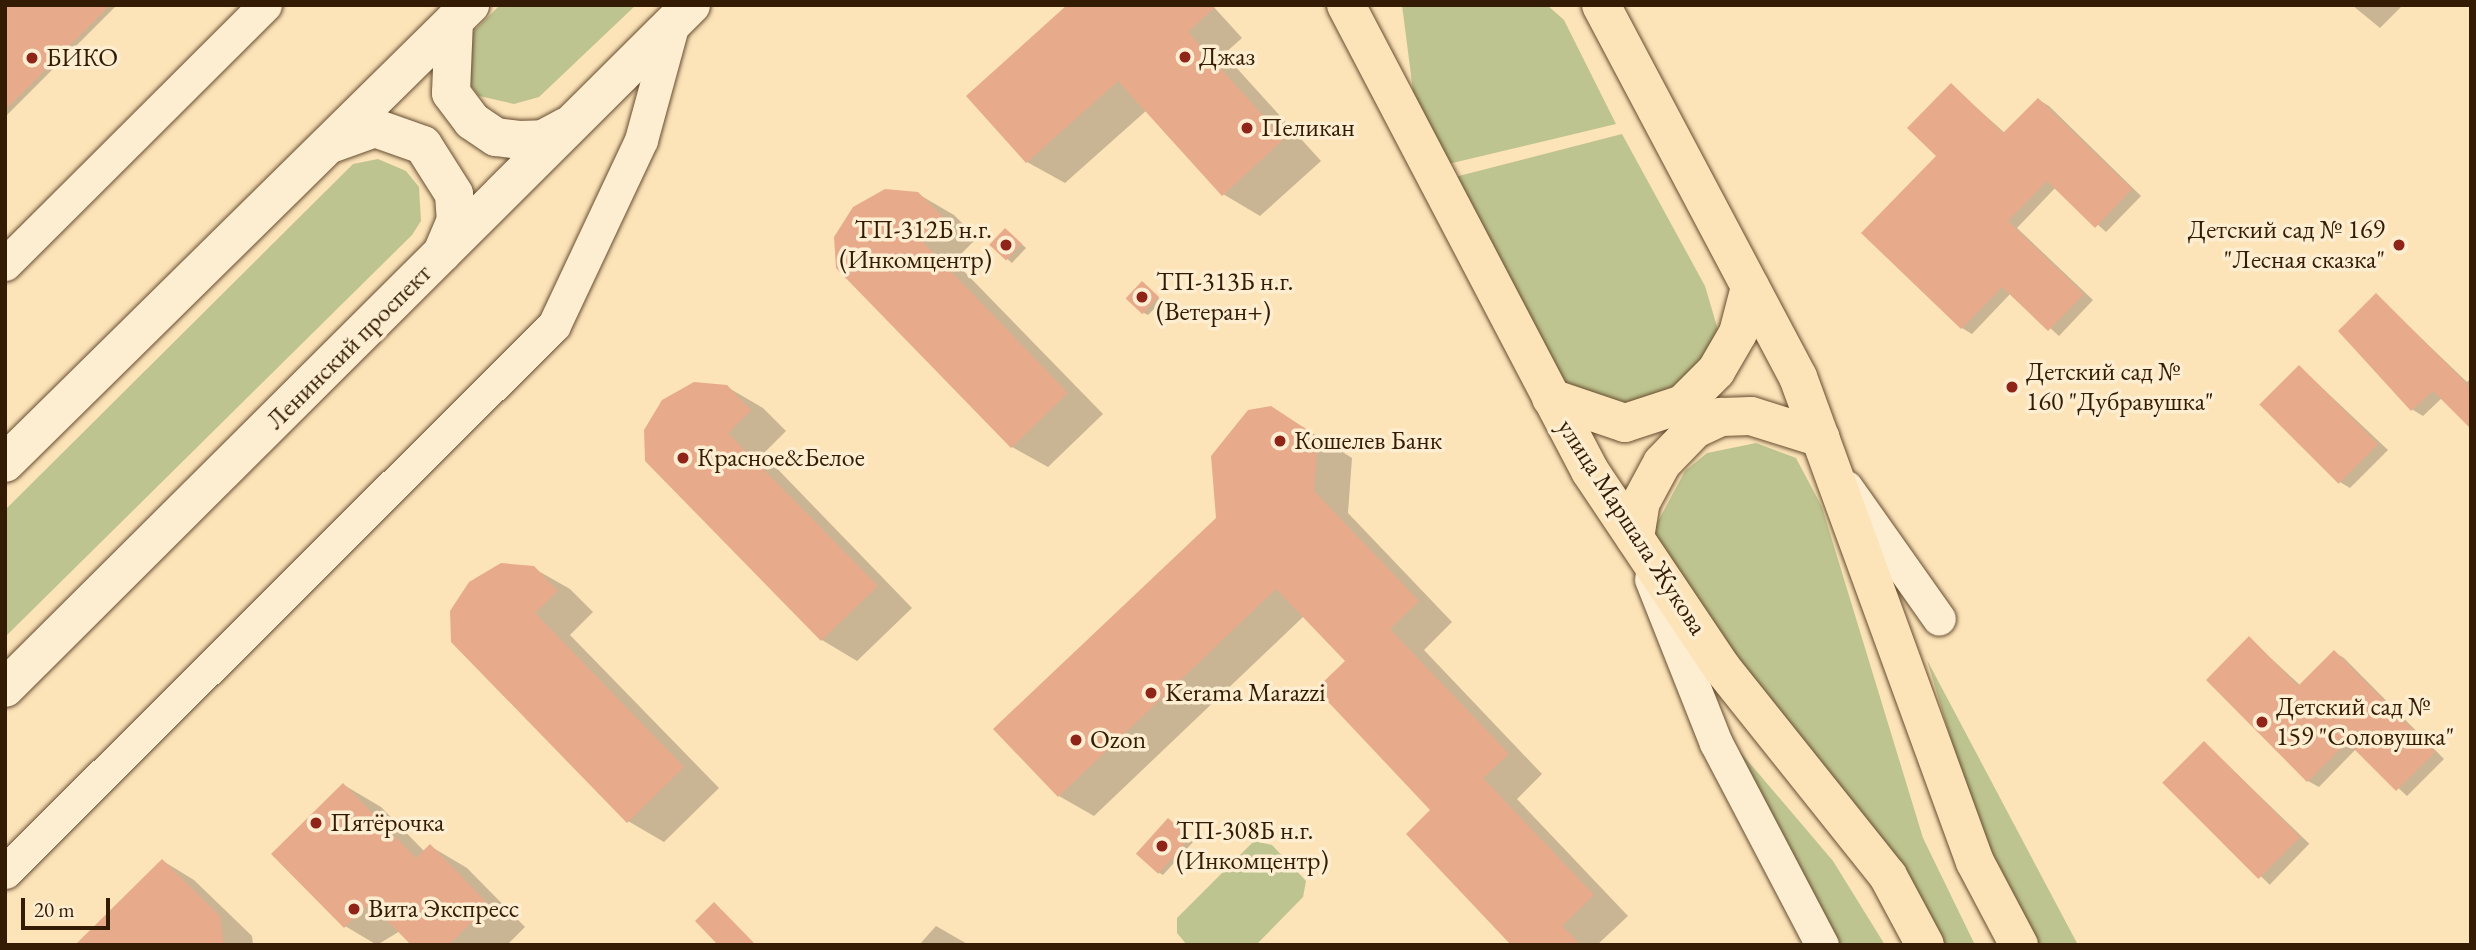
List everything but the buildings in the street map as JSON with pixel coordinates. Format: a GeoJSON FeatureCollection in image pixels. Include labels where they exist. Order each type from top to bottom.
{"type":"FeatureCollection","features":[{"type":"Feature","properties":{"kind":"main road","name":"улица Маршала Жукова"},"geometry":{"type":"LineString","coordinates":[[1346,5],[1551,398],[1635,538],[1722,668],[1888,876],[1925,945]]}},
{"type":"Feature","properties":{"kind":"main road"},"geometry":{"type":"LineString","coordinates":[[1601,5],[1798,377],[1975,862],[2018,945]]}},
{"type":"Feature","properties":{"kind":"main road"},"geometry":{"type":"LineString","coordinates":[[462,13],[451,93],[472,121],[496,137],[520,140],[543,139],[574,121]]}},
{"type":"Feature","properties":{"kind":"main road"},"geometry":{"type":"LineString","coordinates":[[5,463],[462,13]]}},
{"type":"Feature","properties":{"kind":"main road","name":"Ленинский проспект"},"geometry":{"type":"LineString","coordinates":[[5,688],[682,14]]}},
{"type":"Feature","properties":{"kind":"main road"},"geometry":{"type":"LineString","coordinates":[[331,144],[375,128],[423,145],[454,194],[456,220],[439,258]]}},
{"type":"Feature","properties":{"kind":"main road"},"geometry":{"type":"LineString","coordinates":[[1551,398],[1625,423],[1683,404],[1716,372],[1738,333],[1750,287]]}},
{"type":"Feature","properties":{"kind":"main road"},"geometry":{"type":"LineString","coordinates":[[1635,538],[1642,502],[1662,463],[1695,429],[1721,417],[1751,416],[1825,451]]}},
{"type":"Feature","properties":{"kind":"street"},"geometry":{"type":"LineString","coordinates":[[5,264],[265,5]]}},
{"type":"Feature","properties":{"kind":"street"},"geometry":{"type":"LineString","coordinates":[[5,872],[554,325],[641,140],[682,14]]}},
{"type":"Feature","properties":{"kind":"street"},"geometry":{"type":"LineString","coordinates":[[1825,451],[1939,619]]}},
{"type":"Feature","properties":{"kind":"street"},"geometry":{"type":"LineString","coordinates":[[1635,538],[1716,743],[1822,945]]}},
{"type":"Feature","properties":{"kind":"green space"},"geometry":{"type":"Polygon","coordinates":[[[500,5],[636,5],[539,97],[514,104],[479,96],[459,70],[469,36],[500,5]]]}},
{"type":"Feature","properties":{"kind":"green space"},"geometry":{"type":"Polygon","coordinates":[[[1402,5],[1547,5],[1564,20],[1616,124],[1444,165],[1415,106],[1402,5]]]}},
{"type":"Feature","properties":{"kind":"green space"},"geometry":{"type":"Polygon","coordinates":[[[1622,134],[1705,286],[1718,330],[1702,372],[1644,412],[1567,390],[1451,178],[1622,134]]]}},
{"type":"Feature","properties":{"kind":"green space"},"geometry":{"type":"Polygon","coordinates":[[[378,159],[406,171],[419,187],[421,221],[412,235],[5,637],[5,510],[353,164],[378,159]]]}},
{"type":"Feature","properties":{"kind":"green space"},"geometry":{"type":"Polygon","coordinates":[[[1756,443],[1796,458],[1822,507],[1923,838],[1975,945],[1944,945],[1655,547],[1656,525],[1685,471],[1707,453],[1756,443]]]}},
{"type":"Feature","properties":{"kind":"green space"},"geometry":{"type":"Polygon","coordinates":[[[1927,660],[2078,945],[2037,945],[1980,836],[1927,660]]]}},
{"type":"Feature","properties":{"kind":"green space"},"geometry":{"type":"Polygon","coordinates":[[[1736,747],[1833,861],[1885,945],[1840,945],[1736,747]]]}},
{"type":"Feature","properties":{"kind":"green space"},"geometry":{"type":"Polygon","coordinates":[[[1254,841],[1272,845],[1306,881],[1303,897],[1256,945],[1187,945],[1177,933],[1177,918],[1254,841]]]}},
{"type":"Feature","properties":{"kind":"place","name":"Джаз"},"geometry":{"type":"Point","coordinates":[1185,57]}},
{"type":"Feature","properties":{"kind":"place","name":"БИКО"},"geometry":{"type":"Point","coordinates":[32,58]}},
{"type":"Feature","properties":{"kind":"place","name":"Пеликан"},"geometry":{"type":"Point","coordinates":[1247,128]}},
{"type":"Feature","properties":{"kind":"place","name":"ТП-312Б н.г. (Инкомцентр)"},"geometry":{"type":"Point","coordinates":[1006,245]}},
{"type":"Feature","properties":{"kind":"place","name":"Детский сад № 169 \"Лесная сказка\""},"geometry":{"type":"Point","coordinates":[2399,245]}},
{"type":"Feature","properties":{"kind":"place","name":"ТП-313Б н.г. (Ветеран+)"},"geometry":{"type":"Point","coordinates":[1142,297]}},
{"type":"Feature","properties":{"kind":"place","name":"Детский сад № 160 \"Дубравушка\""},"geometry":{"type":"Point","coordinates":[2012,387]}},
{"type":"Feature","properties":{"kind":"place","name":"Кошелев Банк"},"geometry":{"type":"Point","coordinates":[1280,441]}},
{"type":"Feature","properties":{"kind":"place","name":"Красное&Белое"},"geometry":{"type":"Point","coordinates":[683,458]}},
{"type":"Feature","properties":{"kind":"place","name":"Kerama Marazzi"},"geometry":{"type":"Point","coordinates":[1151,693]}},
{"type":"Feature","properties":{"kind":"place","name":"Детский сад № 159 \"Соловушка\""},"geometry":{"type":"Point","coordinates":[2262,722]}},
{"type":"Feature","properties":{"kind":"place","name":"Ozon"},"geometry":{"type":"Point","coordinates":[1076,740]}},
{"type":"Feature","properties":{"kind":"place","name":"Пятёрочка"},"geometry":{"type":"Point","coordinates":[316,823]}},
{"type":"Feature","properties":{"kind":"place","name":"ТП-308Б н.г. (Инкомцентр)"},"geometry":{"type":"Point","coordinates":[1162,846]}},
{"type":"Feature","properties":{"kind":"place","name":"Вита Экспресс"},"geometry":{"type":"Point","coordinates":[354,909]}}]}
